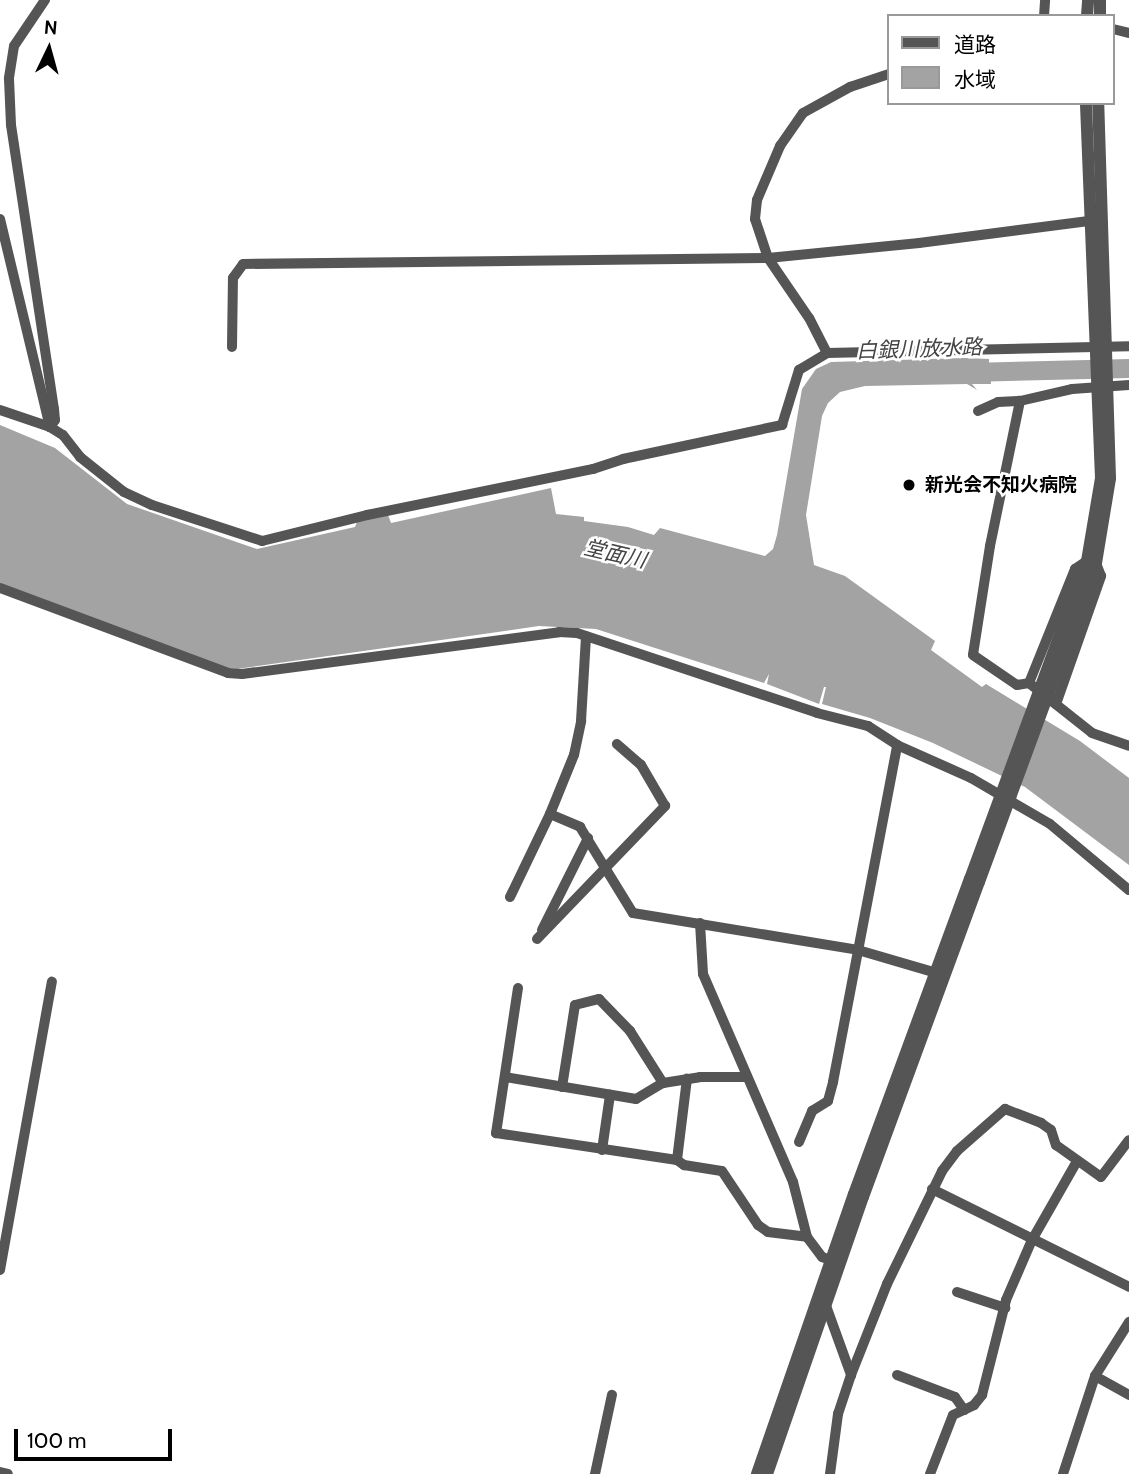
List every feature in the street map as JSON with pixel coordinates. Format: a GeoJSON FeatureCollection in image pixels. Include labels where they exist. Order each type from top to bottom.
{"type":"FeatureCollection","features":[{"type":"Feature","properties":{"kind":"street"},"geometry":{"type":"LineString","coordinates":[[45,0],[15,46],[9,79],[11,125],[54,409],[55,420],[50,427]]}},
{"type":"Feature","properties":{"kind":"street"},"geometry":{"type":"LineString","coordinates":[[827,353],[809,318],[768,258],[755,219],[757,200],[764,177],[790,130],[803,113],[824,99],[888,74]]}},
{"type":"Feature","properties":{"kind":"street"},"geometry":{"type":"LineString","coordinates":[[757,1474],[1092,562],[1110,478],[1096,220],[1086,105]]}},
{"type":"Feature","properties":{"kind":"street"},"geometry":{"type":"LineString","coordinates":[[1096,220],[1098,105]]}},
{"type":"Feature","properties":{"kind":"street"},"geometry":{"type":"LineString","coordinates":[[0,219],[50,427]]}},
{"type":"Feature","properties":{"kind":"street"},"geometry":{"type":"LineString","coordinates":[[232,347],[233,278],[243,264],[768,258],[1096,220]]}},
{"type":"Feature","properties":{"kind":"street"},"geometry":{"type":"LineString","coordinates":[[0,410],[50,427],[63,435],[67,444],[95,471],[124,492],[152,505],[262,541],[367,515],[593,469],[623,459],[782,425],[799,370],[827,353],[1129,346]]}},
{"type":"Feature","properties":{"kind":"street"},"geometry":{"type":"LineString","coordinates":[[978,411],[998,402],[1020,401],[1104,386],[1129,385]]}},
{"type":"Feature","properties":{"kind":"street"},"geometry":{"type":"LineString","coordinates":[[1020,401],[990,546],[973,654],[1017,685],[1029,683],[1092,733],[1129,746]]}},
{"type":"Feature","properties":{"kind":"street"},"geometry":{"type":"LineString","coordinates":[[1029,683],[1075,569],[1092,562]]}},
{"type":"Feature","properties":{"kind":"street"},"geometry":{"type":"LineString","coordinates":[[1056,705],[1101,576],[1092,562]]}},
{"type":"Feature","properties":{"kind":"street"},"geometry":{"type":"LineString","coordinates":[[0,588],[229,673],[242,674],[559,632],[586,636],[817,713],[863,724],[897,746],[971,778],[1050,824],[1129,890]]}},
{"type":"Feature","properties":{"kind":"street"},"geometry":{"type":"LineString","coordinates":[[510,897],[550,814],[574,755],[581,721],[586,636]]}},
{"type":"Feature","properties":{"kind":"street"},"geometry":{"type":"LineString","coordinates":[[588,838],[537,939],[666,806],[641,765],[617,744]]}},
{"type":"Feature","properties":{"kind":"street"},"geometry":{"type":"LineString","coordinates":[[799,1142],[812,1111],[828,1101],[897,746]]}},
{"type":"Feature","properties":{"kind":"street"},"geometry":{"type":"LineString","coordinates":[[550,814],[580,827],[633,913],[859,950],[940,974]]}},
{"type":"Feature","properties":{"kind":"street"},"geometry":{"type":"LineString","coordinates":[[700,923],[703,974],[793,1182],[807,1237],[822,1257],[836,1262]]}},
{"type":"Feature","properties":{"kind":"street"},"geometry":{"type":"LineString","coordinates":[[0,1270],[52,982]]}},
{"type":"Feature","properties":{"kind":"street"},"geometry":{"type":"LineString","coordinates":[[518,988],[496,1133],[677,1160],[684,1165],[722,1171],[758,1225],[768,1231],[807,1237]]}},
{"type":"Feature","properties":{"kind":"street"},"geometry":{"type":"LineString","coordinates":[[562,1087],[575,1005],[599,999],[630,1031],[663,1083]]}},
{"type":"Feature","properties":{"kind":"street"},"geometry":{"type":"LineString","coordinates":[[505,1077],[636,1099],[663,1083],[687,1079],[747,1077]]}},
{"type":"Feature","properties":{"kind":"street"},"geometry":{"type":"LineString","coordinates":[[677,1160],[687,1079]]}},
{"type":"Feature","properties":{"kind":"street"},"geometry":{"type":"LineString","coordinates":[[601,1150],[610,1095]]}},
{"type":"Feature","properties":{"kind":"street"},"geometry":{"type":"LineString","coordinates":[[830,1474],[838,1414],[851,1375],[887,1284],[932,1189],[957,1151],[1005,1109],[1041,1123],[1051,1130],[1056,1145],[1101,1177],[1129,1140]]}},
{"type":"Feature","properties":{"kind":"street"},"geometry":{"type":"LineString","coordinates":[[930,1474],[953,1415],[974,1405],[982,1395],[1005,1307],[1032,1240],[1077,1161]]}},
{"type":"Feature","properties":{"kind":"street"},"geometry":{"type":"LineString","coordinates":[[932,1189],[1129,1287]]}},
{"type":"Feature","properties":{"kind":"street"},"geometry":{"type":"LineString","coordinates":[[957,1292],[1005,1307]]}},
{"type":"Feature","properties":{"kind":"street"},"geometry":{"type":"LineString","coordinates":[[821,1302],[851,1375]]}},
{"type":"Feature","properties":{"kind":"street"},"geometry":{"type":"LineString","coordinates":[[767,1474],[821,1302]]}},
{"type":"Feature","properties":{"kind":"street"},"geometry":{"type":"LineString","coordinates":[[1063,1474],[1095,1376],[1129,1322]]}},
{"type":"Feature","properties":{"kind":"street"},"geometry":{"type":"LineString","coordinates":[[897,1375],[955,1397],[964,1410]]}},
{"type":"Feature","properties":{"kind":"street"},"geometry":{"type":"LineString","coordinates":[[1095,1376],[1129,1395]]}},
{"type":"Feature","properties":{"kind":"street"},"geometry":{"type":"LineString","coordinates":[[595,1474],[611,1395]]}},
{"type":"Feature","properties":{"kind":"street"},"geometry":{"type":"LineString","coordinates":[[0,1472],[8,1474]]}},
{"type":"Feature","properties":{"kind":"water","name":"堂面川"},"geometry":{"type":"Polygon","coordinates":[[[989,359],[989,366],[996,366],[995,379],[991,379],[991,384],[972,384],[977,390],[967,384],[865,386],[840,392],[828,403],[822,416],[806,515],[814,565],[845,576],[935,641],[931,650],[982,687],[986,684],[1080,741],[1129,778],[1129,865],[1025,787],[933,743],[870,718],[822,704],[826,687],[819,704],[767,684],[769,674],[764,683],[596,629],[539,626],[237,669],[0,584],[0,425],[55,448],[127,504],[257,549],[355,527],[357,522],[388,515],[391,523],[551,488],[556,514],[584,517],[584,521],[628,527],[654,535],[660,528],[765,556],[773,549],[777,535],[802,389],[816,369],[831,362],[989,359]]]}},
{"type":"Feature","properties":{"kind":"waterway","name":"白銀川放水路"},"geometry":{"type":"LineString","coordinates":[[969,372],[1129,368]]}},
{"type":"Feature","properties":{"kind":"place","name":"新光会不知火病院"},"geometry":{"type":"Point","coordinates":[909,485]}}]}
